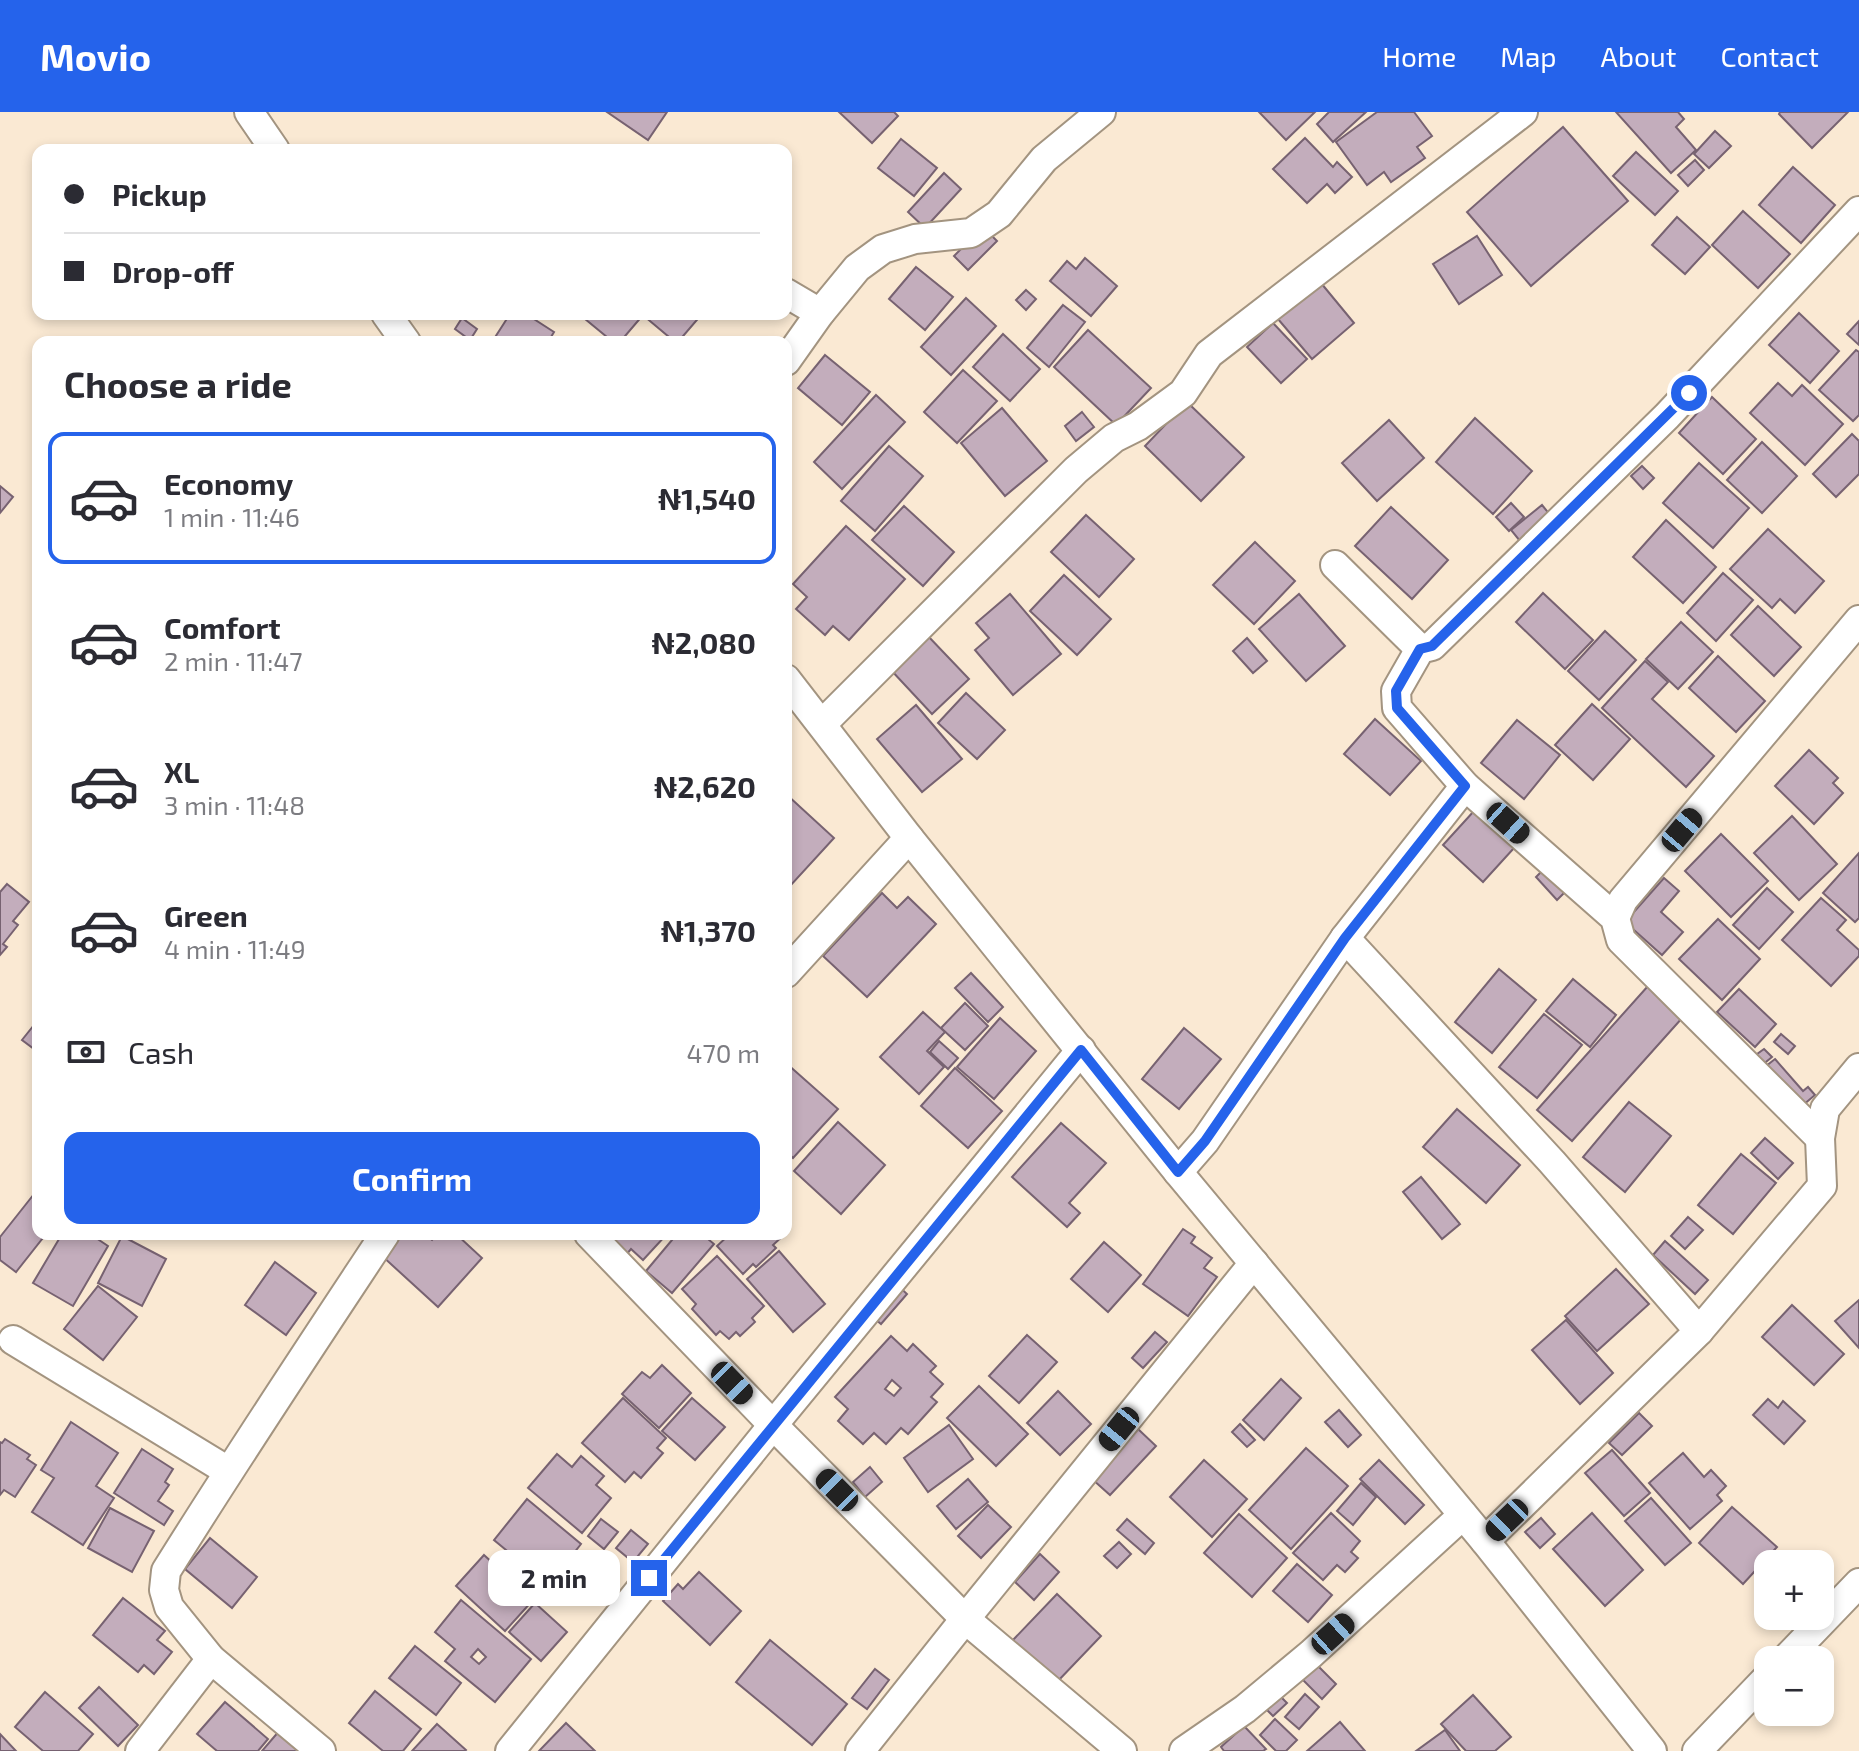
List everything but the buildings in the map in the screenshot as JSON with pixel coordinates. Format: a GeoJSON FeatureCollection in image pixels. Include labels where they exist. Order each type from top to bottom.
{"type":"FeatureCollection","features":[{"type":"Feature","properties":{"kind":"street"},"geometry":{"type":"LineString","coordinates":[[249,112],[271,144]]}},
{"type":"Feature","properties":{"kind":"street"},"geometry":{"type":"LineString","coordinates":[[792,353],[857,268],[883,249],[915,239],[971,233],[999,214],[1044,159],[1101,112]]}},
{"type":"Feature","properties":{"kind":"street"},"geometry":{"type":"LineString","coordinates":[[822,724],[1076,470],[1114,438],[1138,426],[1183,393],[1209,354],[1523,112]]}},
{"type":"Feature","properties":{"kind":"street"},"geometry":{"type":"LineString","coordinates":[[1820,1138],[1621,940],[1615,918],[1465,786],[1397,708],[1396,691],[1420,649],[1432,646],[1667,416],[1859,211]]}},
{"type":"Feature","properties":{"kind":"street"},"geometry":{"type":"LineString","coordinates":[[792,297],[820,313]]}},
{"type":"Feature","properties":{"kind":"street"},"geometry":{"type":"LineString","coordinates":[[1335,565],[1420,649]]}},
{"type":"Feature","properties":{"kind":"street"},"geometry":{"type":"LineString","coordinates":[[1615,918],[1623,900],[1859,620]]}},
{"type":"Feature","properties":{"kind":"street"},"geometry":{"type":"LineString","coordinates":[[792,686],[909,838],[1178,1172],[1485,1541],[1652,1751]]}},
{"type":"Feature","properties":{"kind":"street"},"geometry":{"type":"LineString","coordinates":[[1178,1172],[1205,1141],[1345,938],[1465,786]]}},
{"type":"Feature","properties":{"kind":"street"},"geometry":{"type":"LineString","coordinates":[[792,966],[909,838]]}},
{"type":"Feature","properties":{"kind":"street"},"geometry":{"type":"LineString","coordinates":[[1345,938],[1552,1162],[1699,1331]]}},
{"type":"Feature","properties":{"kind":"street"},"geometry":{"type":"LineString","coordinates":[[510,1751],[1081,1050]]}},
{"type":"Feature","properties":{"kind":"street"},"geometry":{"type":"LineString","coordinates":[[1485,1541],[1699,1331],[1822,1186],[1820,1138],[1825,1109],[1859,1068]]}},
{"type":"Feature","properties":{"kind":"street"},"geometry":{"type":"LineString","coordinates":[[321,1751],[211,1659],[169,1607],[164,1590],[166,1571],[228,1471],[381,1240]]}},
{"type":"Feature","properties":{"kind":"street"},"geometry":{"type":"LineString","coordinates":[[595,1240],[965,1619],[1122,1751]]}},
{"type":"Feature","properties":{"kind":"street"},"geometry":{"type":"LineString","coordinates":[[860,1751],[1254,1263]]}},
{"type":"Feature","properties":{"kind":"street"},"geometry":{"type":"LineString","coordinates":[[13,1340],[228,1471]]}},
{"type":"Feature","properties":{"kind":"street"},"geometry":{"type":"LineString","coordinates":[[1184,1751],[1245,1709],[1289,1672],[1463,1515]]}},
{"type":"Feature","properties":{"kind":"street"},"geometry":{"type":"LineString","coordinates":[[1798,1646],[1859,1583]]}},
{"type":"Feature","properties":{"kind":"street"},"geometry":{"type":"LineString","coordinates":[[140,1751],[211,1659]]}},
{"type":"Feature","properties":{"kind":"street"},"geometry":{"type":"LineString","coordinates":[[1697,1751],[1754,1692]]}},
{"type":"Feature","properties":{"kind":"route"},"geometry":{"type":"LineString","coordinates":[[649,1578],[1081,1050],[1178,1172],[1205,1141],[1345,938],[1465,786],[1397,708],[1396,691],[1420,649],[1432,646],[1689,393]]}}]}
